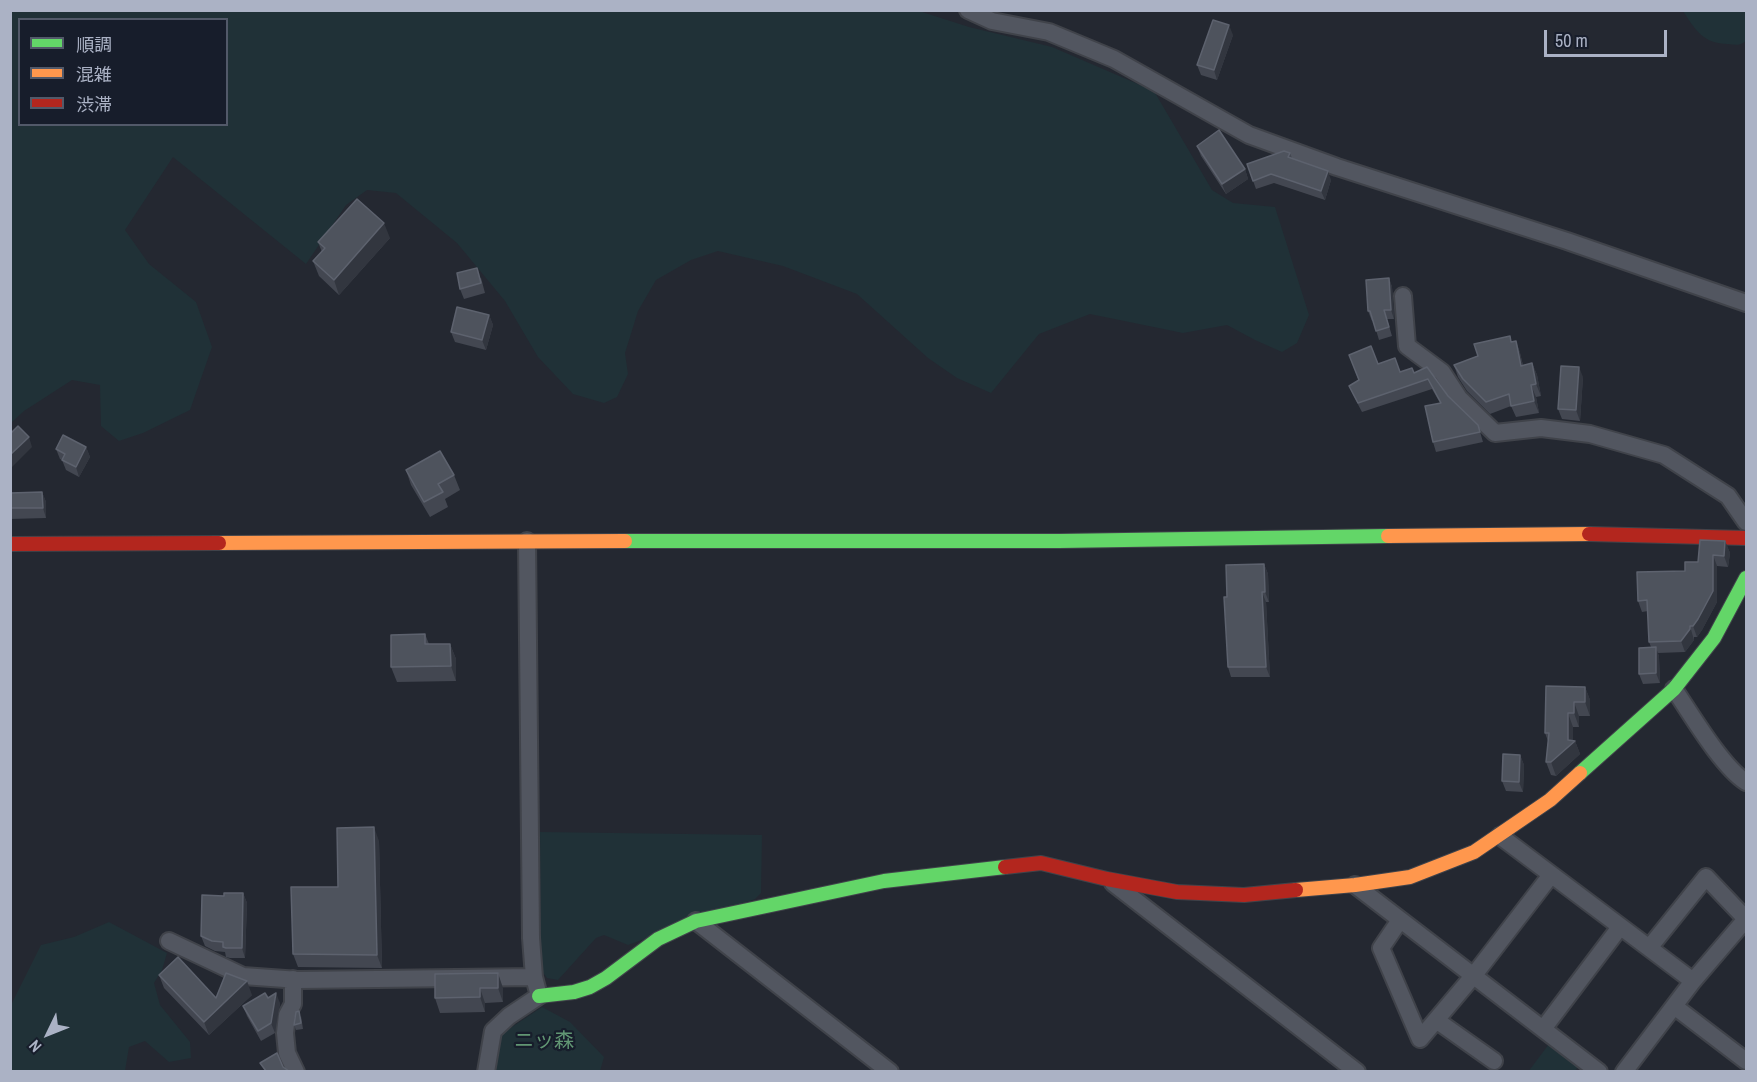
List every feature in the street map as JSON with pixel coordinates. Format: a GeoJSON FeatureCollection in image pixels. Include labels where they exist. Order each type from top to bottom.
{"type":"FeatureCollection","features":[{"type":"Feature","properties":{"kind":"street"},"geometry":{"type":"LineString","coordinates":[[968,10],[992,21],[1049,32],[1114,59],[1249,135],[1337,167],[1567,241],[1746,303]]}},
{"type":"Feature","properties":{"kind":"street"},"geometry":{"type":"LineString","coordinates":[[1403,296],[1407,346],[1442,372],[1459,398],[1496,433],[1541,428],[1590,434],[1664,455],[1728,495],[1746,522]]}},
{"type":"Feature","properties":{"kind":"street"},"geometry":{"type":"LineString","coordinates":[[10,544],[1059,541],[1588,534],[1746,538]]}},
{"type":"Feature","properties":{"kind":"street"},"geometry":{"type":"LineString","coordinates":[[527,541],[531,938],[534,976],[539,996]]}},
{"type":"Feature","properties":{"kind":"street"},"geometry":{"type":"LineString","coordinates":[[486,1071],[493,1031],[509,1016],[539,996],[586,988],[613,973],[676,927],[696,921],[884,880],[1041,863],[1107,879],[1177,892],[1244,895],[1355,885],[1410,877],[1474,852],[1550,800],[1674,689],[1714,638],[1746,578]]}},
{"type":"Feature","properties":{"kind":"street"},"geometry":{"type":"LineString","coordinates":[[1674,689],[1713,746],[1746,782]]}},
{"type":"Feature","properties":{"kind":"street"},"geometry":{"type":"LineString","coordinates":[[1500,836],[1692,981]]}},
{"type":"Feature","properties":{"kind":"street"},"geometry":{"type":"LineString","coordinates":[[1400,920],[1381,948],[1420,1039],[1474,975],[1551,874]]}},
{"type":"Feature","properties":{"kind":"street"},"geometry":{"type":"LineString","coordinates":[[1624,1071],[1692,981],[1746,919],[1706,877],[1649,948]]}},
{"type":"Feature","properties":{"kind":"street"},"geometry":{"type":"LineString","coordinates":[[1107,879],[1357,1071]]}},
{"type":"Feature","properties":{"kind":"street"},"geometry":{"type":"LineString","coordinates":[[1355,885],[1599,1071]]}},
{"type":"Feature","properties":{"kind":"street"},"geometry":{"type":"LineString","coordinates":[[696,921],[890,1071]]}},
{"type":"Feature","properties":{"kind":"street"},"geometry":{"type":"LineString","coordinates":[[1543,1029],[1620,927]]}},
{"type":"Feature","properties":{"kind":"street"},"geometry":{"type":"LineString","coordinates":[[169,941],[243,976],[293,979],[534,976]]}},
{"type":"Feature","properties":{"kind":"street"},"geometry":{"type":"LineString","coordinates":[[293,979],[293,1004],[287,1015],[285,1033],[286,1053],[297,1071]]}},
{"type":"Feature","properties":{"kind":"street"},"geometry":{"type":"LineString","coordinates":[[1674,1006],[1746,1061]]}},
{"type":"Feature","properties":{"kind":"street"},"geometry":{"type":"LineString","coordinates":[[1436,1020],[1494,1061]]}},
{"type":"Feature","properties":{"kind":"green space"},"geometry":{"type":"Polygon","coordinates":[[[11,11],[919,11],[969,27],[1052,47],[1154,91],[1212,190],[1233,203],[1275,207],[1309,315],[1297,343],[1282,352],[1227,325],[1183,333],[1090,314],[1039,334],[991,393],[957,378],[928,358],[857,294],[783,266],[718,251],[691,260],[656,280],[638,311],[625,353],[628,374],[617,397],[604,403],[573,394],[538,357],[505,301],[457,243],[396,193],[367,190],[346,205],[306,264],[173,157],[125,230],[149,264],[196,302],[212,347],[190,410],[143,433],[119,441],[101,426],[100,385],[72,380],[24,411],[11,423],[11,11]]]}},
{"type":"Feature","properties":{"kind":"green space"},"geometry":{"type":"Polygon","coordinates":[[[1683,11],[1746,11],[1746,41],[1735,45],[1706,39],[1696,30],[1683,11]]]}},
{"type":"Feature","properties":{"kind":"green space"},"geometry":{"type":"Polygon","coordinates":[[[540,832],[762,835],[761,893],[755,899],[628,945],[604,935],[596,938],[558,980],[547,978],[541,970],[540,832]]]}},
{"type":"Feature","properties":{"kind":"green space"},"geometry":{"type":"Polygon","coordinates":[[[109,922],[167,953],[162,970],[154,983],[160,1005],[190,1042],[191,1058],[169,1062],[145,1041],[129,1047],[125,1071],[11,1071],[11,1005],[41,945],[74,937],[109,922]]]}},
{"type":"Feature","properties":{"kind":"green space","name":"ニッ森"},"geometry":{"type":"Polygon","coordinates":[[[542,1007],[570,1022],[604,1057],[600,1071],[492,1072],[500,1035],[542,1007]]]}},
{"type":"Feature","properties":{"kind":"green space"},"geometry":{"type":"Polygon","coordinates":[[[1549,1044],[1578,1067],[1575,1071],[1528,1072],[1549,1044]]]}},
{"type":"Feature","properties":{"kind":"building"},"geometry":{"type":"Polygon","coordinates":[[[1213,20],[1229,25],[1214,70],[1197,65],[1213,20]]]}},
{"type":"Feature","properties":{"kind":"building"},"geometry":{"type":"Polygon","coordinates":[[[1219,130],[1245,169],[1222,184],[1197,146],[1219,130]]]}},
{"type":"Feature","properties":{"kind":"building"},"geometry":{"type":"Polygon","coordinates":[[[1284,151],[1290,153],[1288,157],[1328,171],[1321,191],[1271,174],[1253,181],[1247,164],[1284,151]]]}},
{"type":"Feature","properties":{"kind":"building"},"geometry":{"type":"Polygon","coordinates":[[[357,199],[384,223],[334,280],[313,261],[325,248],[318,242],[357,199]]]}},
{"type":"Feature","properties":{"kind":"building"},"geometry":{"type":"Polygon","coordinates":[[[477,268],[481,283],[460,289],[457,273],[477,268]]]}},
{"type":"Feature","properties":{"kind":"building"},"geometry":{"type":"Polygon","coordinates":[[[1389,278],[1391,310],[1384,310],[1389,327],[1376,331],[1370,311],[1368,311],[1366,280],[1389,278]]]}},
{"type":"Feature","properties":{"kind":"building"},"geometry":{"type":"Polygon","coordinates":[[[457,307],[489,315],[482,340],[451,332],[457,307]]]}},
{"type":"Feature","properties":{"kind":"building"},"geometry":{"type":"Polygon","coordinates":[[[1510,336],[1511,342],[1516,341],[1521,366],[1532,363],[1536,384],[1531,385],[1534,401],[1511,406],[1509,394],[1486,402],[1463,379],[1454,365],[1478,356],[1474,344],[1510,336]]]}},
{"type":"Feature","properties":{"kind":"building"},"geometry":{"type":"Polygon","coordinates":[[[1371,346],[1378,364],[1395,358],[1400,372],[1412,368],[1414,373],[1427,367],[1448,396],[1478,425],[1480,432],[1433,442],[1425,406],[1441,403],[1428,379],[1358,403],[1349,386],[1359,380],[1349,355],[1371,346]]]}},
{"type":"Feature","properties":{"kind":"building"},"geometry":{"type":"Polygon","coordinates":[[[1561,366],[1579,367],[1576,410],[1558,409],[1561,366]]]}},
{"type":"Feature","properties":{"kind":"building"},"geometry":{"type":"Polygon","coordinates":[[[18,426],[29,437],[10,455],[10,434],[18,426]]]}},
{"type":"Feature","properties":{"kind":"building"},"geometry":{"type":"Polygon","coordinates":[[[63,435],[86,447],[76,467],[62,460],[65,454],[56,449],[63,435]]]}},
{"type":"Feature","properties":{"kind":"building"},"geometry":{"type":"Polygon","coordinates":[[[440,451],[454,475],[438,484],[443,492],[424,502],[406,470],[440,451]]]}},
{"type":"Feature","properties":{"kind":"building"},"geometry":{"type":"Polygon","coordinates":[[[42,492],[43,508],[10,508],[10,493],[42,492]]]}},
{"type":"Feature","properties":{"kind":"building"},"geometry":{"type":"Polygon","coordinates":[[[1700,540],[1725,541],[1724,556],[1713,555],[1713,591],[1698,619],[1693,626],[1690,626],[1681,641],[1649,642],[1647,600],[1638,601],[1637,572],[1685,571],[1685,562],[1698,562],[1700,540]]]}},
{"type":"Feature","properties":{"kind":"building"},"geometry":{"type":"Polygon","coordinates":[[[1264,564],[1265,592],[1262,592],[1266,667],[1228,667],[1224,597],[1227,597],[1226,565],[1264,564]]]}},
{"type":"Feature","properties":{"kind":"building"},"geometry":{"type":"Polygon","coordinates":[[[425,634],[425,644],[450,644],[451,666],[391,667],[391,635],[425,634]]]}},
{"type":"Feature","properties":{"kind":"building"},"geometry":{"type":"Polygon","coordinates":[[[1656,647],[1656,673],[1639,674],[1639,648],[1656,647]]]}},
{"type":"Feature","properties":{"kind":"building"},"geometry":{"type":"Polygon","coordinates":[[[1546,686],[1585,687],[1585,702],[1574,702],[1574,713],[1568,713],[1568,740],[1575,741],[1551,762],[1546,762],[1549,733],[1545,733],[1546,686]]]}},
{"type":"Feature","properties":{"kind":"building"},"geometry":{"type":"Polygon","coordinates":[[[1503,754],[1520,755],[1519,782],[1502,781],[1503,754]]]}},
{"type":"Feature","properties":{"kind":"building"},"geometry":{"type":"Polygon","coordinates":[[[374,827],[377,955],[293,954],[291,887],[338,887],[337,828],[374,827]]]}},
{"type":"Feature","properties":{"kind":"building"},"geometry":{"type":"Polygon","coordinates":[[[224,893],[243,893],[242,948],[226,948],[223,947],[223,942],[212,941],[201,936],[202,895],[224,896],[224,893]]]}},
{"type":"Feature","properties":{"kind":"building"},"geometry":{"type":"Polygon","coordinates":[[[178,957],[216,998],[226,973],[247,981],[204,1022],[159,975],[178,957]]]}},
{"type":"Feature","properties":{"kind":"building"},"geometry":{"type":"Polygon","coordinates":[[[498,973],[498,988],[480,988],[480,997],[435,998],[435,974],[498,973]]]}},
{"type":"Feature","properties":{"kind":"building"},"geometry":{"type":"Polygon","coordinates":[[[265,993],[268,998],[276,993],[271,1023],[258,1031],[243,1006],[265,993]]]}},
{"type":"Feature","properties":{"kind":"building"},"geometry":{"type":"Polygon","coordinates":[[[299,1011],[301,1023],[294,1025],[296,1012],[299,1011]]]}},
{"type":"Feature","properties":{"kind":"building"},"geometry":{"type":"Polygon","coordinates":[[[277,1053],[283,1067],[289,1071],[266,1071],[260,1063],[277,1053]]]}},
{"type":"Feature","properties":{"kind":"traffic: fast"},"geometry":{"type":"LineString","coordinates":[[625,541],[1059,541],[1388,536]]}},
{"type":"Feature","properties":{"kind":"traffic: fast"},"geometry":{"type":"LineString","coordinates":[[1580,773],[1674,689],[1714,638],[1746,578]]}},
{"type":"Feature","properties":{"kind":"traffic: fast"},"geometry":{"type":"LineString","coordinates":[[539,996],[574,992],[590,987],[606,978],[658,939],[696,921],[884,881],[1005,867]]}},
{"type":"Feature","properties":{"kind":"traffic: slow"},"geometry":{"type":"LineString","coordinates":[[1388,536],[1589,534]]}},
{"type":"Feature","properties":{"kind":"traffic: slow"},"geometry":{"type":"LineString","coordinates":[[219,543],[625,541]]}},
{"type":"Feature","properties":{"kind":"traffic: slow"},"geometry":{"type":"LineString","coordinates":[[1296,890],[1410,877],[1474,852],[1550,800],[1580,773]]}},
{"type":"Feature","properties":{"kind":"traffic: jam"},"geometry":{"type":"LineString","coordinates":[[1589,534],[1746,538]]}},
{"type":"Feature","properties":{"kind":"traffic: jam"},"geometry":{"type":"LineString","coordinates":[[10,544],[219,543]]}},
{"type":"Feature","properties":{"kind":"traffic: jam"},"geometry":{"type":"LineString","coordinates":[[1005,867],[1041,863],[1107,879],[1177,892],[1244,895],[1296,890]]}}]}
